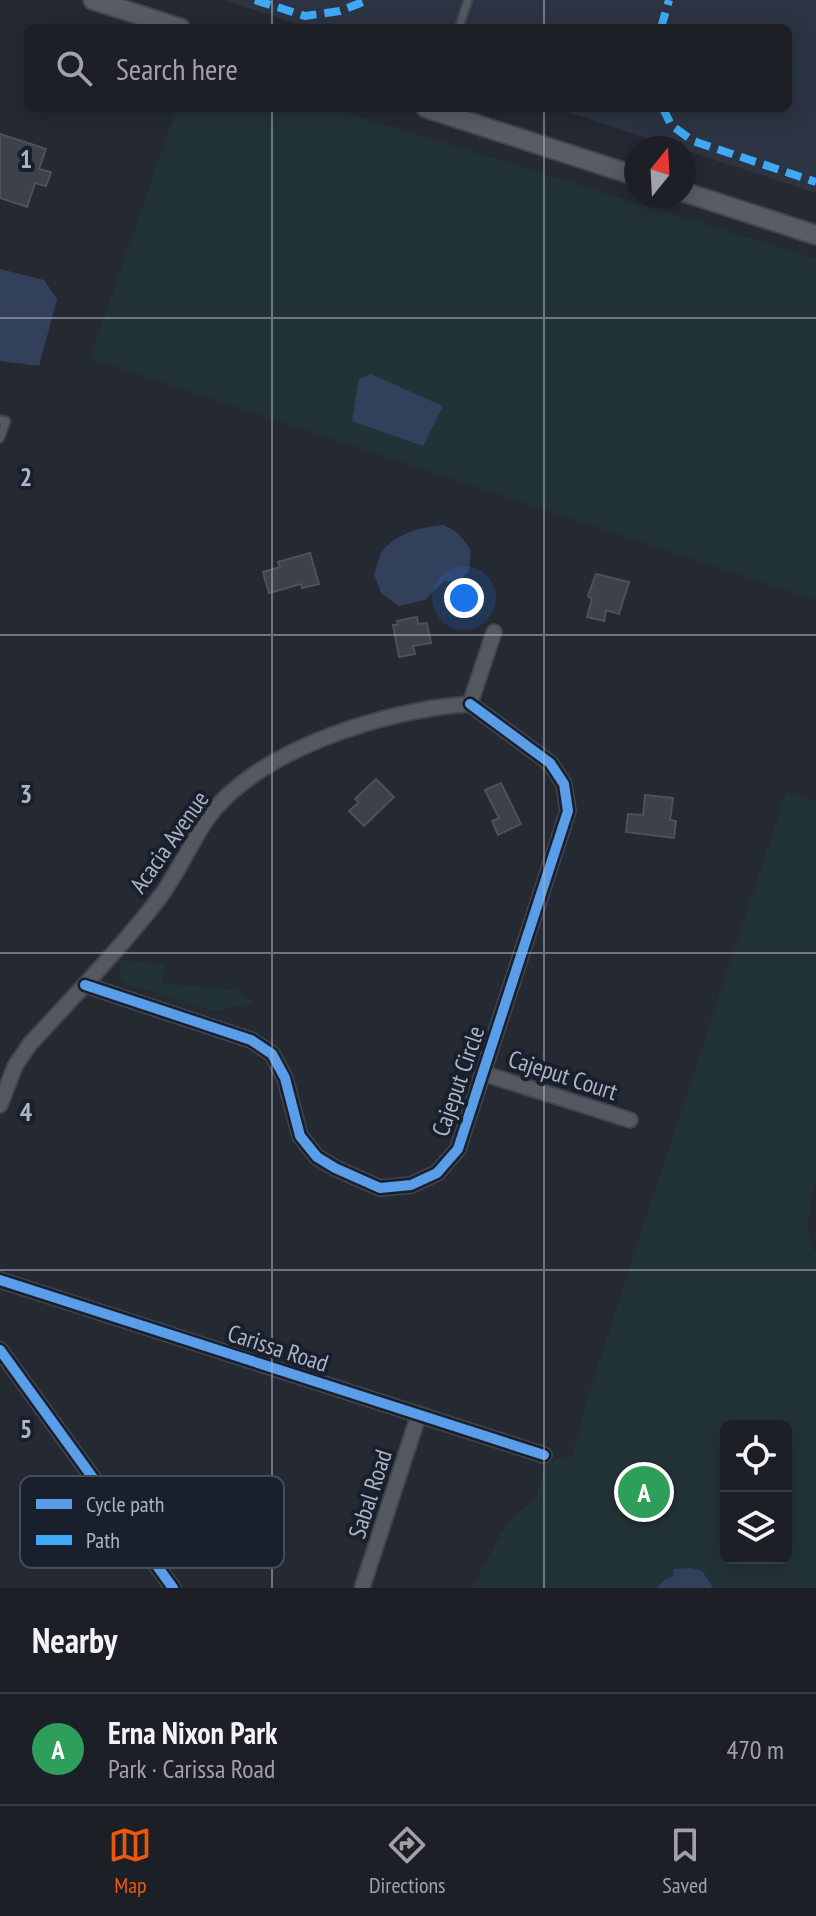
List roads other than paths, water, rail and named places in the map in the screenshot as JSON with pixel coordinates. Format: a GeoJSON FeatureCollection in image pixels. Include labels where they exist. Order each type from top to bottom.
{"type":"FeatureCollection","features":[{"type":"Feature","properties":{"kind":"main road"},"geometry":{"type":"LineString","coordinates":[[93,0],[168,24]]}},
{"type":"Feature","properties":{"kind":"main road"},"geometry":{"type":"LineString","coordinates":[[439,112],[624,172]]}},
{"type":"Feature","properties":{"kind":"main road"},"geometry":{"type":"LineString","coordinates":[[696,196],[816,235]]}},
{"type":"Feature","properties":{"kind":"street"},"geometry":{"type":"LineString","coordinates":[[470,704],[494,632]]}},
{"type":"Feature","properties":{"kind":"street","name":"Acacia Avenue"},"geometry":{"type":"LineString","coordinates":[[0,1105],[22,1055],[161,895],[209,817],[241,785],[288,753],[340,732],[436,706],[470,704]]}},
{"type":"Feature","properties":{"kind":"street","name":"Cajeput Circle"},"geometry":{"type":"LineString","coordinates":[[85,985],[251,1040],[272,1054],[285,1078],[300,1136],[317,1157],[380,1188],[411,1185],[437,1173],[458,1149],[568,811],[564,784],[550,763],[470,704]]}},
{"type":"Feature","properties":{"kind":"street","name":"Cajeput Court"},"geometry":{"type":"LineString","coordinates":[[482,1073],[630,1120]]}},
{"type":"Feature","properties":{"kind":"street","name":"Carissa Road"},"geometry":{"type":"LineString","coordinates":[[0,1280],[544,1455]]}},
{"type":"Feature","properties":{"kind":"street"},"geometry":{"type":"LineString","coordinates":[[0,1350],[92,1476]]}},
{"type":"Feature","properties":{"kind":"street","name":"Sabal Road"},"geometry":{"type":"LineString","coordinates":[[362,1588],[419,1414]]}},
{"type":"Feature","properties":{"kind":"street"},"geometry":{"type":"LineString","coordinates":[[158,1568],[173,1588]]}},
{"type":"Feature","properties":{"kind":"lane"},"geometry":{"type":"LineString","coordinates":[[460,24],[468,0]]}},
{"type":"Feature","properties":{"kind":"lane"},"geometry":{"type":"LineString","coordinates":[[0,420],[6,421],[0,438]]}},
{"type":"Feature","properties":{"kind":"water"},"geometry":{"type":"Polygon","coordinates":[[[0,269],[44,280],[57,299],[39,366],[0,361],[0,269]]]}},
{"type":"Feature","properties":{"kind":"water"},"geometry":{"type":"Polygon","coordinates":[[[371,374],[443,406],[423,446],[352,421],[359,379],[371,374]]]}},
{"type":"Feature","properties":{"kind":"water"},"geometry":{"type":"Polygon","coordinates":[[[444,525],[458,533],[471,550],[469,571],[459,581],[444,581],[425,600],[399,606],[381,593],[374,574],[384,549],[412,531],[444,525]]]}},
{"type":"Feature","properties":{"kind":"water"},"geometry":{"type":"Polygon","coordinates":[[[674,1569],[702,1571],[713,1588],[657,1588],[665,1579],[673,1577],[674,1569]]]}},
{"type":"Feature","properties":{"kind":"place","name":"Erna Nixon Park"},"geometry":{"type":"Point","coordinates":[644,1492]}}]}
